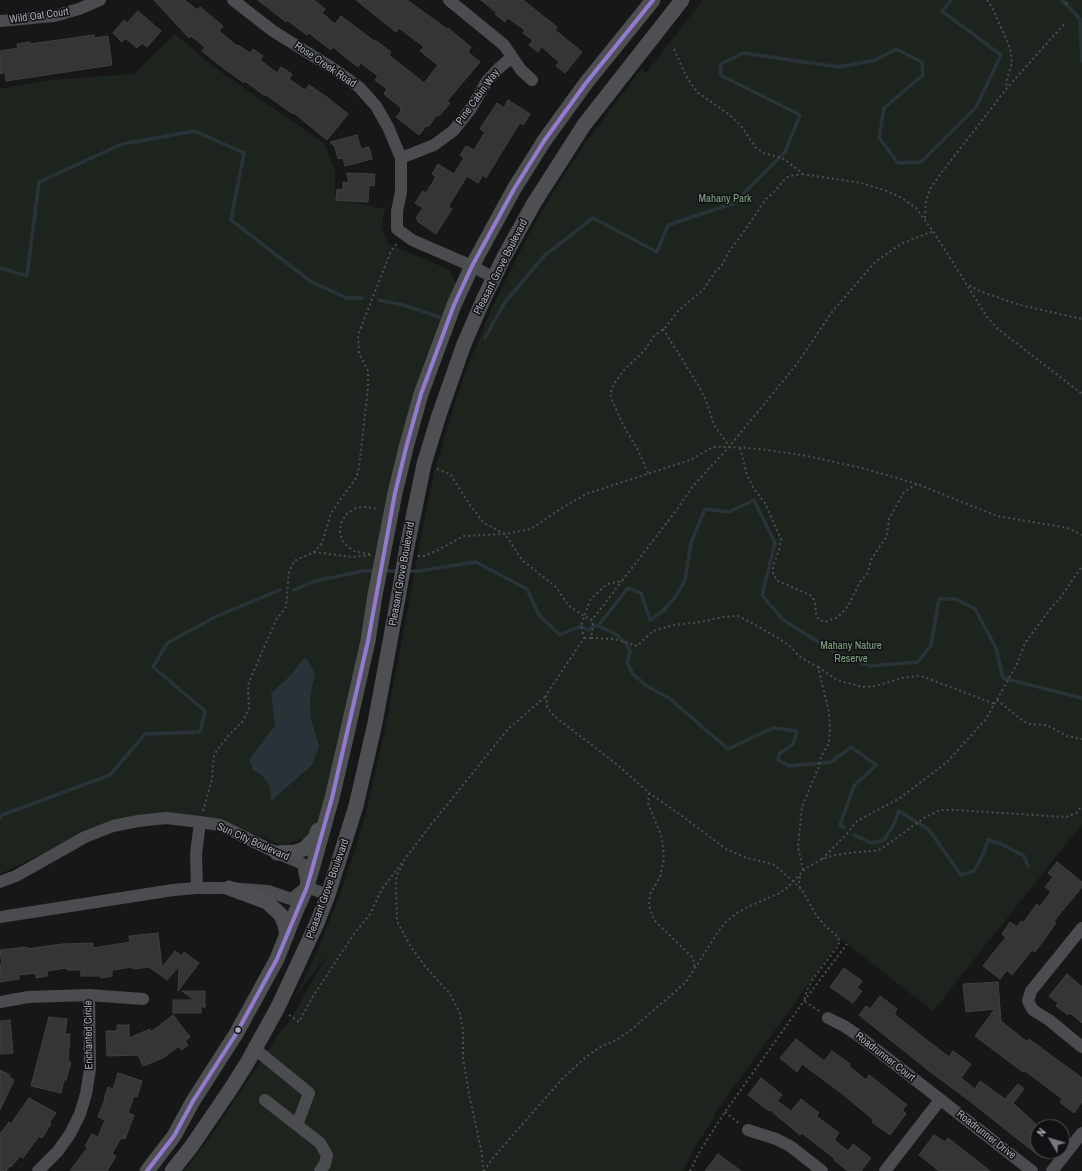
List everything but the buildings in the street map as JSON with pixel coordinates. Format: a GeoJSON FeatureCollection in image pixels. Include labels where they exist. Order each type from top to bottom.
{"type":"FeatureCollection","features":[{"type":"Feature","properties":{"kind":"main road","name":"Pleasant Grove Boulevard"},"geometry":{"type":"LineString","coordinates":[[147,1171],[174,1136],[193,1101],[236,1034],[277,959],[307,887],[332,798],[368,641],[391,512],[407,444],[421,394],[454,306],[472,266],[514,189],[544,141],[586,83],[653,0]]}},
{"type":"Feature","properties":{"kind":"main road","name":"Pleasant Grove Boulevard"},"geometry":{"type":"LineString","coordinates":[[172,1171],[191,1147],[230,1090],[255,1049],[278,1007],[306,949],[328,895],[347,838],[360,790],[375,723],[398,598],[412,552],[424,464],[452,375],[473,322],[494,278],[534,203],[564,156],[600,104],[682,0]]}},
{"type":"Feature","properties":{"kind":"main road"},"geometry":{"type":"LineString","coordinates":[[277,853],[295,852],[306,847],[315,838],[332,798]]}},
{"type":"Feature","properties":{"kind":"main road"},"geometry":{"type":"LineString","coordinates":[[229,888],[267,902],[281,915],[287,935]]}},
{"type":"Feature","properties":{"kind":"street","name":"Wild Oat Court"},"geometry":{"type":"LineString","coordinates":[[0,21],[54,16],[79,10],[100,0]]}},
{"type":"Feature","properties":{"kind":"street","name":"Rose Creek Road"},"geometry":{"type":"LineString","coordinates":[[233,0],[273,31],[334,69],[359,87],[376,106],[388,127],[401,158],[401,192],[397,210],[397,229],[404,234]]}},
{"type":"Feature","properties":{"kind":"street"},"geometry":{"type":"LineString","coordinates":[[449,0],[493,34],[504,45],[521,70],[532,80]]}},
{"type":"Feature","properties":{"kind":"street","name":"Pine Cabin Way"},"geometry":{"type":"LineString","coordinates":[[401,158],[434,145],[453,131],[470,110],[488,81],[499,68],[512,57]]}},
{"type":"Feature","properties":{"kind":"street"},"geometry":{"type":"LineString","coordinates":[[404,234],[412,240],[472,266],[494,278]]}},
{"type":"Feature","properties":{"kind":"street","name":"Sun City Boulevard"},"geometry":{"type":"LineString","coordinates":[[0,882],[16,876],[84,837],[112,826],[166,818],[220,825],[303,864],[307,887]]}},
{"type":"Feature","properties":{"kind":"street"},"geometry":{"type":"LineString","coordinates":[[197,888],[196,854],[200,822]]}},
{"type":"Feature","properties":{"kind":"street"},"geometry":{"type":"LineString","coordinates":[[0,917],[173,890],[197,888],[229,888],[268,891],[291,899],[307,887],[328,895]]}},
{"type":"Feature","properties":{"kind":"street"},"geometry":{"type":"LineString","coordinates":[[1082,928],[1031,991],[1028,1001],[1033,1010],[1049,1020],[1082,1047]]}},
{"type":"Feature","properties":{"kind":"street"},"geometry":{"type":"LineString","coordinates":[[89,995],[143,999]]}},
{"type":"Feature","properties":{"kind":"street","name":"Enchanted Circle"},"geometry":{"type":"LineString","coordinates":[[0,1002],[28,997],[89,995],[90,1069],[86,1094],[80,1114],[70,1134],[58,1151],[38,1171]]}},
{"type":"Feature","properties":{"kind":"street","name":"Roadrunner Court"},"geometry":{"type":"LineString","coordinates":[[828,1018],[859,1036],[940,1100]]}},
{"type":"Feature","properties":{"kind":"street"},"geometry":{"type":"LineString","coordinates":[[255,1049],[309,1093],[297,1125]]}},
{"type":"Feature","properties":{"kind":"street"},"geometry":{"type":"LineString","coordinates":[[265,1100],[320,1143],[327,1155],[325,1164],[320,1171]]}},
{"type":"Feature","properties":{"kind":"street"},"geometry":{"type":"LineString","coordinates":[[885,1171],[940,1100]]}},
{"type":"Feature","properties":{"kind":"street","name":"Roadrunner Drive"},"geometry":{"type":"LineString","coordinates":[[940,1100],[1032,1171]]}},
{"type":"Feature","properties":{"kind":"street"},"geometry":{"type":"LineString","coordinates":[[748,1130],[776,1139],[790,1146],[822,1171]]}},
{"type":"Feature","properties":{"kind":"street"},"geometry":{"type":"LineString","coordinates":[[1052,1171],[1082,1133]]}},
{"type":"Feature","properties":{"kind":"path"},"geometry":{"type":"LineString","coordinates":[[987,0],[992,7],[1010,48],[1012,63],[1006,82],[1007,88]]}},
{"type":"Feature","properties":{"kind":"path"},"geometry":{"type":"LineString","coordinates":[[1066,4],[1069,0]]}},
{"type":"Feature","properties":{"kind":"path"},"geometry":{"type":"LineString","coordinates":[[925,220],[926,201],[930,189],[942,172],[1007,88],[1065,23]]}},
{"type":"Feature","properties":{"kind":"path"},"geometry":{"type":"LineString","coordinates":[[674,49],[686,76],[697,92],[730,115],[742,127],[755,147],[764,153],[784,159],[803,174]]}},
{"type":"Feature","properties":{"kind":"path"},"geometry":{"type":"LineString","coordinates":[[648,473],[638,450],[616,411],[610,394],[614,384],[618,376],[644,351],[654,336],[663,329],[679,310],[699,294],[709,283],[715,272],[722,265],[728,253],[766,199],[786,178],[790,176],[803,174],[861,183],[887,191],[902,198],[916,208],[933,231],[987,317],[998,329],[1082,394]]}},
{"type":"Feature","properties":{"kind":"path"},"geometry":{"type":"LineString","coordinates":[[591,638],[593,626],[592,620],[678,508],[693,486],[729,447],[796,365],[832,312],[875,262],[901,244],[933,231]]}},
{"type":"Feature","properties":{"kind":"path"},"geometry":{"type":"LineString","coordinates":[[200,822],[212,779],[214,756],[229,735],[244,721],[249,708],[249,682],[276,620],[286,607],[289,572],[294,561],[314,552],[322,543],[330,512],[356,478],[368,388],[368,371],[359,353],[358,335],[391,251],[404,234]]}},
{"type":"Feature","properties":{"kind":"path"},"geometry":{"type":"LineString","coordinates":[[965,282],[982,292],[1020,306],[1082,319]]}},
{"type":"Feature","properties":{"kind":"path"},"geometry":{"type":"LineString","coordinates":[[663,329],[699,386],[707,403],[714,425],[729,447]]}},
{"type":"Feature","properties":{"kind":"path"},"geometry":{"type":"LineString","coordinates":[[412,552],[424,556],[464,536],[505,534],[531,529],[560,509],[586,494],[690,460],[713,447],[760,449],[802,455],[862,468],[917,484],[997,516],[1068,528],[1082,534]]}},
{"type":"Feature","properties":{"kind":"path"},"geometry":{"type":"LineString","coordinates":[[740,448],[746,475],[754,489],[765,503],[780,539],[779,550],[773,566],[773,574],[778,582],[810,595],[815,603],[816,615],[819,620],[825,622],[838,618],[848,606],[860,582],[867,574],[872,558],[887,536],[889,519],[904,492],[917,484]]}},
{"type":"Feature","properties":{"kind":"path"},"geometry":{"type":"LineString","coordinates":[[424,464],[450,474],[470,505],[484,523],[505,534],[522,560],[556,587],[568,605],[592,620]]}},
{"type":"Feature","properties":{"kind":"path"},"geometry":{"type":"LineString","coordinates":[[314,552],[352,557],[374,555],[354,551],[347,546],[342,540],[340,531],[341,523],[346,514],[356,508],[364,507],[391,512]]}},
{"type":"Feature","properties":{"kind":"path"},"geometry":{"type":"LineString","coordinates":[[822,859],[845,836],[857,821],[900,798],[947,762],[986,719],[1017,664],[1025,643],[1061,597],[1082,566]]}},
{"type":"Feature","properties":{"kind":"path"},"geometry":{"type":"LineString","coordinates":[[278,1007],[299,1022],[354,934],[370,914],[382,889],[430,826],[508,729],[546,695],[584,638],[581,626],[590,600],[607,584],[622,581]]}},
{"type":"Feature","properties":{"kind":"path"},"geometry":{"type":"LineString","coordinates":[[584,638],[614,639],[637,646],[653,631],[674,625],[702,622],[722,617],[738,616],[778,638],[790,646],[800,657],[837,680],[862,687],[875,686],[902,678],[918,676],[995,704]]}},
{"type":"Feature","properties":{"kind":"path"},"geometry":{"type":"LineString","coordinates":[[800,888],[799,881],[802,871],[798,847],[802,807],[819,766],[821,757],[828,743],[830,730],[829,712],[818,667]]}},
{"type":"Feature","properties":{"kind":"path"},"geometry":{"type":"LineString","coordinates":[[546,695],[547,707],[554,716],[619,766],[649,793],[726,850],[774,866],[800,888],[824,925],[837,936],[840,941],[838,946],[813,979],[807,990],[804,1001]]}},
{"type":"Feature","properties":{"kind":"path"},"geometry":{"type":"LineString","coordinates":[[997,700],[1029,724],[1045,725],[1052,727],[1066,736],[1082,739]]}},
{"type":"Feature","properties":{"kind":"path"},"geometry":{"type":"LineString","coordinates":[[649,793],[648,803],[662,838],[664,858],[660,877],[650,894],[649,906],[654,920],[693,958],[695,968]]}},
{"type":"Feature","properties":{"kind":"path"},"geometry":{"type":"LineString","coordinates":[[483,1171],[563,1078],[586,1057],[600,1047],[618,1039],[632,1030],[686,982],[726,922],[737,913],[778,894],[794,882],[802,871],[822,859],[835,855],[882,849],[924,818],[940,810],[1066,818],[1076,813],[1082,806]]}},
{"type":"Feature","properties":{"kind":"path"},"geometry":{"type":"LineString","coordinates":[[407,858],[397,875],[397,921],[411,947],[424,965],[450,994],[460,1014],[463,1031],[463,1058],[482,1154],[483,1171]]}},
{"type":"Feature","properties":{"kind":"path"},"geometry":{"type":"LineString","coordinates":[[690,1171],[701,1148],[725,1112],[804,1001],[847,944]]}},
{"type":"Feature","properties":{"kind":"path"},"geometry":{"type":"LineString","coordinates":[[804,1001],[828,1018]]}},
{"type":"Feature","properties":{"kind":"path"},"geometry":{"type":"LineString","coordinates":[[725,1112],[748,1130]]}},
{"type":"Feature","properties":{"kind":"green space"},"geometry":{"type":"Polygon","coordinates":[[[703,0],[1082,0],[1082,824],[933,1011],[841,939],[715,1113],[714,1118],[695,1147],[683,1171],[184,1171],[210,1137],[284,1026],[286,1027],[328,954],[297,994],[318,949],[338,900],[367,809],[386,725],[434,473],[465,373],[492,308],[531,230],[558,184],[587,141],[641,69],[646,73],[703,0]]]}},
{"type":"Feature","properties":{"kind":"green space"},"geometry":{"type":"Polygon","coordinates":[[[175,34],[215,68],[324,143],[335,170],[335,198],[385,209],[381,227],[389,244],[450,270],[458,289],[403,441],[360,655],[325,797],[316,826],[307,838],[281,845],[222,821],[180,814],[92,829],[0,874],[0,89],[48,80],[134,74],[175,34]]]}},
{"type":"Feature","properties":{"kind":"shaded area"},"geometry":{"type":"Polygon","coordinates":[[[303,659],[307,659],[315,673],[310,697],[311,719],[319,746],[312,765],[271,801],[270,787],[261,774],[253,770],[249,760],[275,725],[271,693],[291,675],[303,659]]]}},
{"type":"Feature","properties":{"kind":"waterway"},"geometry":{"type":"LineString","coordinates":[[485,338],[505,302],[545,255],[593,218],[657,252],[668,225],[734,203],[785,152],[800,115],[720,75],[721,64],[743,53],[839,67],[876,60],[896,49],[922,62],[923,75],[884,108],[879,138],[898,163],[921,162],[976,107],[1001,55],[942,11],[951,0]]}},
{"type":"Feature","properties":{"kind":"waterway"},"geometry":{"type":"LineString","coordinates":[[1062,0],[1080,19],[1082,61]]}},
{"type":"Feature","properties":{"kind":"waterway"},"geometry":{"type":"LineString","coordinates":[[0,268],[27,276],[39,182],[122,144],[195,131],[244,153],[231,220],[310,281],[347,298],[362,298]]}},
{"type":"Feature","properties":{"kind":"waterway"},"geometry":{"type":"LineString","coordinates":[[379,300],[407,306],[439,317]]}},
{"type":"Feature","properties":{"kind":"waterway"},"geometry":{"type":"LineString","coordinates":[[407,571],[419,571],[476,562],[527,589],[539,615],[560,635],[581,626],[589,630],[593,626],[598,626],[628,588],[641,593],[650,620],[663,611],[676,596],[685,580],[691,543],[705,509],[729,512],[754,500],[775,543],[762,595],[782,619],[837,654],[870,666],[918,662],[931,645],[939,599],[956,599],[975,609],[996,648],[1003,678],[1082,698]]}},
{"type":"Feature","properties":{"kind":"waterway"},"geometry":{"type":"LineString","coordinates":[[294,590],[315,581],[364,571],[377,571]]}},
{"type":"Feature","properties":{"kind":"waterway"},"geometry":{"type":"LineString","coordinates":[[383,571],[399,571]]}},
{"type":"Feature","properties":{"kind":"waterway"},"geometry":{"type":"LineString","coordinates":[[0,818],[2,815],[110,775],[145,734],[200,732],[205,711],[153,667],[167,643],[217,616],[280,590]]}},
{"type":"Feature","properties":{"kind":"waterway"},"geometry":{"type":"LineString","coordinates":[[598,626],[614,633],[626,643],[630,651],[627,663],[633,674],[648,687],[669,698],[728,749],[773,728],[797,731],[793,744],[779,754],[778,760],[789,766],[831,762],[851,747],[876,765],[854,786],[840,825],[844,828]]}},
{"type":"Feature","properties":{"kind":"waterway"},"geometry":{"type":"LineString","coordinates":[[854,835],[871,843],[884,840],[893,826],[899,811],[929,830],[961,875],[974,871],[984,852],[988,840],[999,843],[1024,856],[1028,866]]}},
{"type":"Feature","properties":{"kind":"transit line"},"geometry":{"type":"LineString","coordinates":[[147,1171],[174,1136],[193,1101],[236,1034],[277,959],[307,887],[332,798],[368,641],[395,493],[407,444],[421,394],[454,305],[472,266],[514,189],[544,141],[586,83],[653,0]]}},
{"type":"Feature","properties":{"kind":"park label","name":"Mahany Park"},"geometry":{"type":"Point","coordinates":[725,199]}},
{"type":"Feature","properties":{"kind":"park label","name":"Mahany Nature Reserve"},"geometry":{"type":"Point","coordinates":[851,652]}}]}
